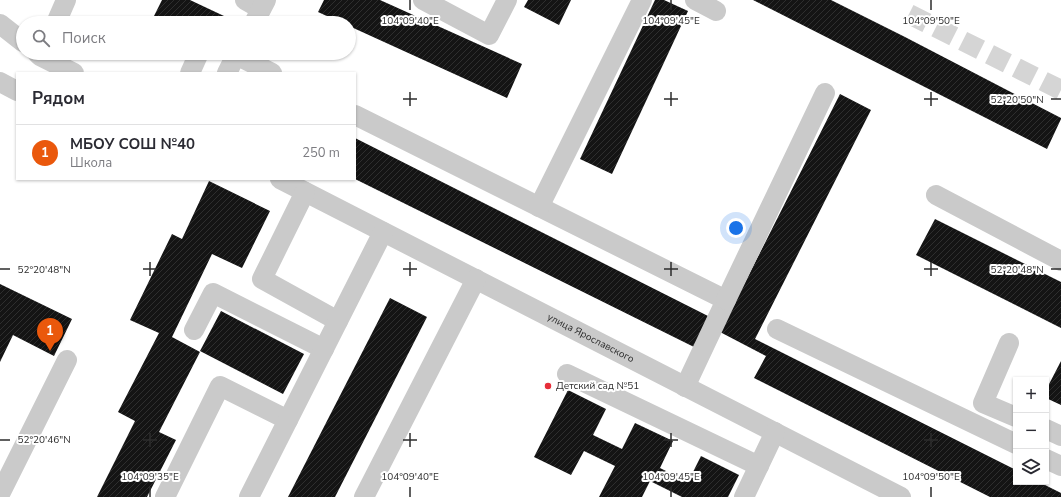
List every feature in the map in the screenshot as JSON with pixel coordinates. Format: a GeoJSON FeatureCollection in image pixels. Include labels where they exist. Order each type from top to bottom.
{"type":"FeatureCollection","features":[{"type":"Feature","properties":{"kind":"street"},"geometry":{"type":"LineString","coordinates":[[59,16],[66,0]]}},
{"type":"Feature","properties":{"kind":"street"},"geometry":{"type":"LineString","coordinates":[[423,0],[489,35],[507,0]]}},
{"type":"Feature","properties":{"kind":"street"},"geometry":{"type":"LineString","coordinates":[[539,207],[642,0]]}},
{"type":"Feature","properties":{"kind":"street"},"geometry":{"type":"LineString","coordinates":[[695,0],[716,11]]}},
{"type":"Feature","properties":{"kind":"street"},"geometry":{"type":"LineString","coordinates":[[0,24],[16,37]]}},
{"type":"Feature","properties":{"kind":"street"},"geometry":{"type":"LineString","coordinates":[[51,60],[72,72]]}},
{"type":"Feature","properties":{"kind":"street"},"geometry":{"type":"LineString","coordinates":[[190,72],[196,60]]}},
{"type":"Feature","properties":{"kind":"street"},"geometry":{"type":"LineString","coordinates":[[228,72],[234,60]]}},
{"type":"Feature","properties":{"kind":"street"},"geometry":{"type":"LineString","coordinates":[[248,60],[270,72]]}},
{"type":"Feature","properties":{"kind":"street"},"geometry":{"type":"LineString","coordinates":[[0,82],[16,90]]}},
{"type":"Feature","properties":{"kind":"street"},"geometry":{"type":"LineString","coordinates":[[685,387],[825,93]]}},
{"type":"Feature","properties":{"kind":"street"},"geometry":{"type":"LineString","coordinates":[[356,116],[726,300]]}},
{"type":"Feature","properties":{"kind":"street","name":"улица Ярославского"},"geometry":{"type":"LineString","coordinates":[[282,180],[901,497]]}},
{"type":"Feature","properties":{"kind":"street"},"geometry":{"type":"LineString","coordinates":[[305,192],[262,279],[338,321]]}},
{"type":"Feature","properties":{"kind":"street"},"geometry":{"type":"LineString","coordinates":[[936,195],[1061,261]]}},
{"type":"Feature","properties":{"kind":"street"},"geometry":{"type":"LineString","coordinates":[[249,497],[383,232]]}},
{"type":"Feature","properties":{"kind":"street"},"geometry":{"type":"LineString","coordinates":[[364,497],[476,279]]}},
{"type":"Feature","properties":{"kind":"street"},"geometry":{"type":"LineString","coordinates":[[194,330],[213,294],[324,349]]}},
{"type":"Feature","properties":{"kind":"street"},"geometry":{"type":"LineString","coordinates":[[777,329],[1013,443]]}},
{"type":"Feature","properties":{"kind":"street"},"geometry":{"type":"LineString","coordinates":[[1009,343],[983,403],[1013,416]]}},
{"type":"Feature","properties":{"kind":"street"},"geometry":{"type":"LineString","coordinates":[[0,494],[67,360]]}},
{"type":"Feature","properties":{"kind":"street"},"geometry":{"type":"LineString","coordinates":[[567,374],[759,466]]}},
{"type":"Feature","properties":{"kind":"street"},"geometry":{"type":"LineString","coordinates":[[165,497],[220,386],[288,420]]}},
{"type":"Feature","properties":{"kind":"street"},"geometry":{"type":"LineString","coordinates":[[1049,430],[1061,436]]}},
{"type":"Feature","properties":{"kind":"street"},"geometry":{"type":"LineString","coordinates":[[744,497],[775,432]]}},
{"type":"Feature","properties":{"kind":"street"},"geometry":{"type":"LineString","coordinates":[[1049,460],[1061,466]]}},
{"type":"Feature","properties":{"kind":"building"},"geometry":{"type":"Polygon","coordinates":[[[162,0],[190,0],[224,16],[154,16],[162,0]]]}},
{"type":"Feature","properties":{"kind":"building"},"geometry":{"type":"Polygon","coordinates":[[[324,0],[380,0],[522,64],[507,98],[356,29],[356,16],[327,16],[318,12],[324,0]]]}},
{"type":"Feature","properties":{"kind":"building"},"geometry":{"type":"Polygon","coordinates":[[[528,0],[571,0],[559,25],[524,7],[528,0]]]}},
{"type":"Feature","properties":{"kind":"building"},"geometry":{"type":"Polygon","coordinates":[[[655,0],[664,0],[688,11],[612,174],[580,159],[655,0]]]}},
{"type":"Feature","properties":{"kind":"building"},"geometry":{"type":"Polygon","coordinates":[[[753,0],[831,0],[1061,119],[1047,149],[753,0]]]}},
{"type":"Feature","properties":{"kind":"building"},"geometry":{"type":"Polygon","coordinates":[[[840,94],[871,110],[755,339],[1013,468],[1013,485],[1045,485],[1061,493],[1061,497],[990,497],[754,378],[766,356],[720,332],[840,94]]]}},
{"type":"Feature","properties":{"kind":"building"},"geometry":{"type":"Polygon","coordinates":[[[356,139],[708,316],[694,347],[356,179],[356,139]]]}},
{"type":"Feature","properties":{"kind":"building"},"geometry":{"type":"Polygon","coordinates":[[[209,181],[270,211],[242,268],[212,254],[172,337],[200,352],[159,432],[176,440],[147,497],[97,497],[135,421],[118,412],[159,333],[130,320],[172,234],[182,239],[209,181]]]}},
{"type":"Feature","properties":{"kind":"building"},"geometry":{"type":"Polygon","coordinates":[[[935,219],[1061,282],[1061,328],[916,255],[935,219]]]}},
{"type":"Feature","properties":{"kind":"building"},"geometry":{"type":"Polygon","coordinates":[[[0,284],[72,319],[54,356],[13,335],[0,362],[0,284]]]}},
{"type":"Feature","properties":{"kind":"building"},"geometry":{"type":"Polygon","coordinates":[[[390,298],[427,317],[335,497],[288,497],[390,298]]]}},
{"type":"Feature","properties":{"kind":"building"},"geometry":{"type":"Polygon","coordinates":[[[221,311],[304,354],[283,394],[200,351],[221,311]]]}},
{"type":"Feature","properties":{"kind":"building"},"geometry":{"type":"Polygon","coordinates":[[[1061,361],[1061,405],[1049,399],[1049,384],[1061,361]]]}},
{"type":"Feature","properties":{"kind":"building"},"geometry":{"type":"Polygon","coordinates":[[[568,390],[606,409],[593,435],[622,449],[635,423],[673,441],[660,468],[688,482],[701,456],[739,475],[728,497],[682,497],[650,481],[642,497],[599,497],[615,466],[584,451],[571,475],[534,457],[568,390]]]}},
{"type":"Feature","properties":{"kind":"tunnel"},"geometry":{"type":"LineString","coordinates":[[909,14],[1061,90]]}},
{"type":"Feature","properties":{"kind":"place","name":"МБОУ СОШ №40"},"geometry":{"type":"Point","coordinates":[50,351]}},
{"type":"Feature","properties":{"kind":"place","name":"Детский сад №51"},"geometry":{"type":"Point","coordinates":[548,386]}}]}
